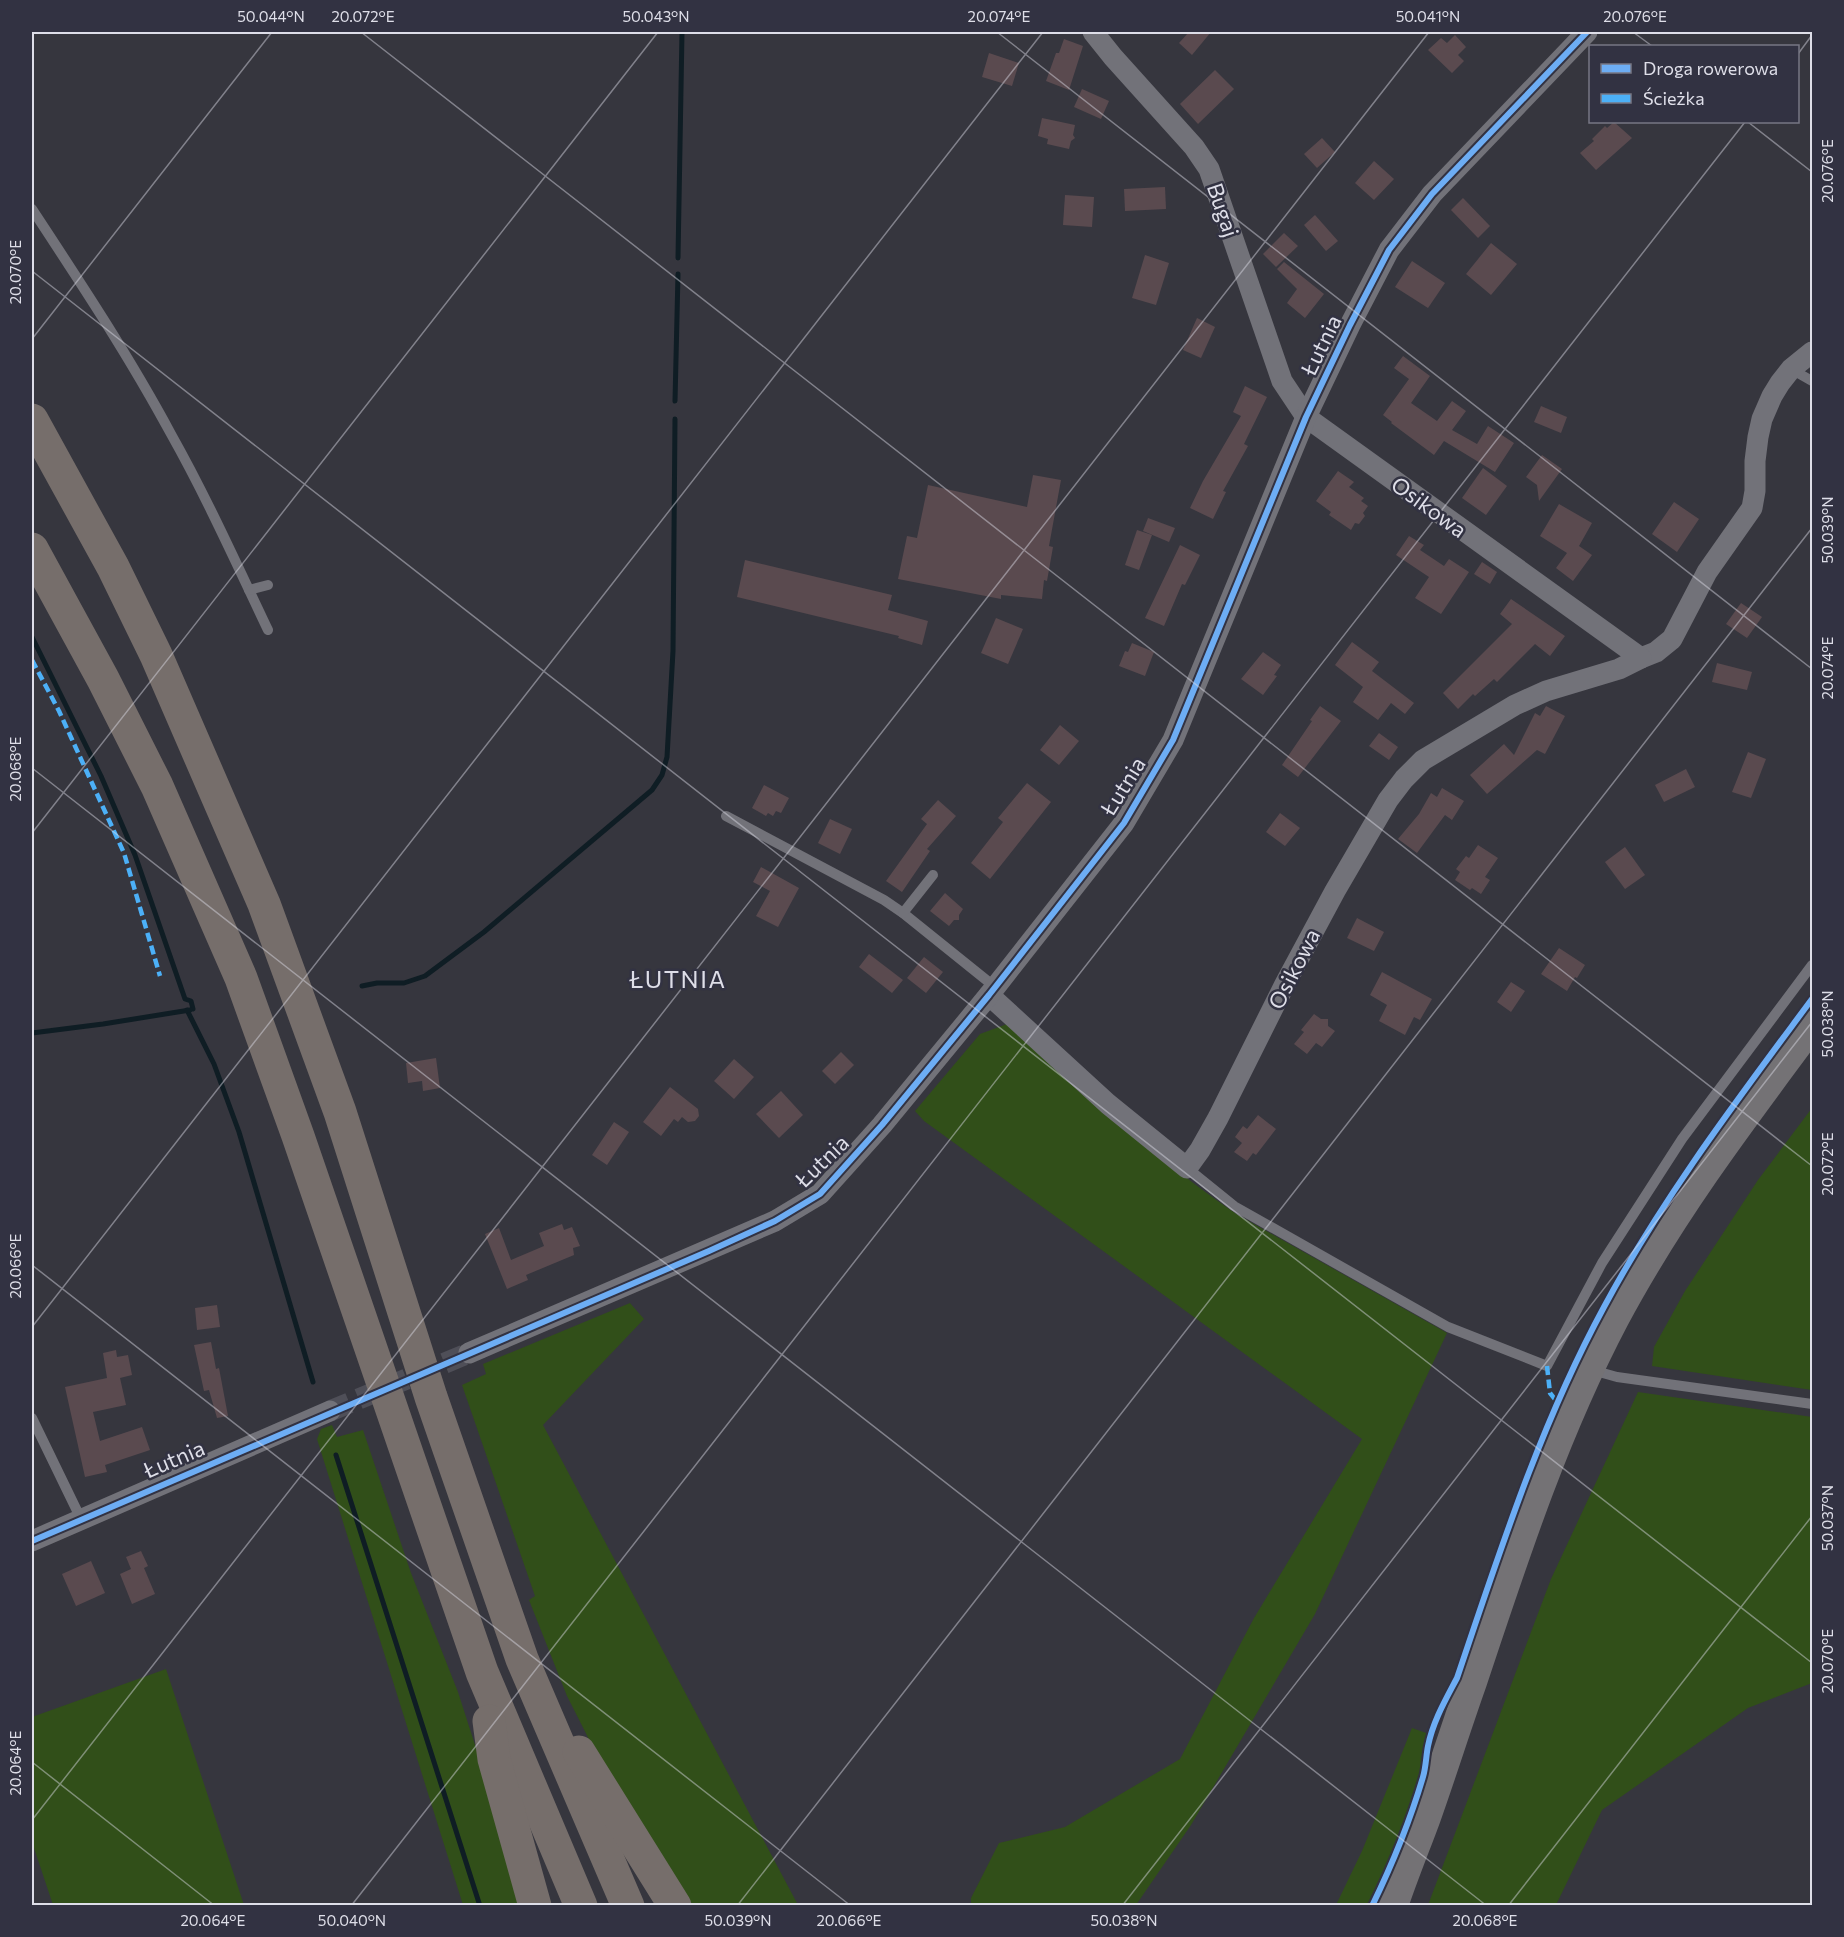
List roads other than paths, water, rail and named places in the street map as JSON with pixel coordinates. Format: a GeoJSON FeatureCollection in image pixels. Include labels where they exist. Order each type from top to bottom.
{"type":"FeatureCollection","features":[{"type":"Feature","properties":{"kind":"highway"},"geometry":{"type":"LineString","coordinates":[[32,420],[113,567],[156,655],[264,904],[340,1112],[431,1397],[522,1659],[628,1905]]}},
{"type":"Feature","properties":{"kind":"highway"},"geometry":{"type":"LineString","coordinates":[[32,549],[103,679],[157,786],[241,978],[302,1147],[482,1672],[581,1905]]}},
{"type":"Feature","properties":{"kind":"highway"},"geometry":{"type":"LineString","coordinates":[[522,1659],[675,1905]]}},
{"type":"Feature","properties":{"kind":"highway"},"geometry":{"type":"LineString","coordinates":[[482,1672],[494,1760],[535,1905]]}},
{"type":"Feature","properties":{"kind":"street","name":"Bugaj"},"geometry":{"type":"LineString","coordinates":[[1093,32],[1194,147],[1209,169],[1282,381],[1306,417]]}},
{"type":"Feature","properties":{"kind":"street","name":"Łutnia"},"geometry":{"type":"LineString","coordinates":[[469,1353],[775,1221],[820,1194],[882,1125],[992,991],[1124,823],[1173,740],[1306,417],[1389,250],[1432,194],[1587,32]]}},
{"type":"Feature","properties":{"kind":"street","name":"Osikowa"},"geometry":{"type":"LineString","coordinates":[[1187,1168],[1218,1118],[1285,984],[1361,843],[1404,779],[1423,760],[1515,705],[1546,691],[1619,669],[1656,652],[1672,639],[1707,572],[1752,508],[1758,437],[1762,419],[1772,396],[1791,369],[1812,352]]}},
{"type":"Feature","properties":{"kind":"street","name":"Osikowa"},"geometry":{"type":"LineString","coordinates":[[1306,417],[1641,658]]}},
{"type":"Feature","properties":{"kind":"street"},"geometry":{"type":"LineString","coordinates":[[992,991],[1108,1104],[1187,1168]]}},
{"type":"Feature","properties":{"kind":"street"},"geometry":{"type":"LineString","coordinates":[[1386,1905],[1398,1892],[1532,1506],[1558,1436],[1589,1369],[1640,1272],[1675,1214],[1713,1158],[1812,1025]]}},
{"type":"Feature","properties":{"kind":"street","name":"Łutnia"},"geometry":{"type":"LineString","coordinates":[[32,1541],[330,1411]]}},
{"type":"Feature","properties":{"kind":"lane"},"geometry":{"type":"LineString","coordinates":[[32,209],[67,262],[170,432],[268,630]]}},
{"type":"Feature","properties":{"kind":"lane"},"geometry":{"type":"LineString","coordinates":[[1791,369],[1812,381]]}},
{"type":"Feature","properties":{"kind":"lane"},"geometry":{"type":"LineString","coordinates":[[249,590],[268,585]]}},
{"type":"Feature","properties":{"kind":"lane"},"geometry":{"type":"LineString","coordinates":[[726,816],[884,900],[992,991]]}},
{"type":"Feature","properties":{"kind":"lane"},"geometry":{"type":"LineString","coordinates":[[903,914],[933,875]]}},
{"type":"Feature","properties":{"kind":"lane"},"geometry":{"type":"LineString","coordinates":[[1187,1168],[1234,1206],[1448,1327],[1547,1366],[1602,1263],[1682,1139],[1812,965]]}},
{"type":"Feature","properties":{"kind":"lane"},"geometry":{"type":"LineString","coordinates":[[1589,1369],[1617,1377],[1812,1404]]}},
{"type":"Feature","properties":{"kind":"lane"},"geometry":{"type":"LineString","coordinates":[[32,1418],[81,1519]]}},
{"type":"Feature","properties":{"kind":"waterway"},"geometry":{"type":"LineString","coordinates":[[678,258],[682,32]]}},
{"type":"Feature","properties":{"kind":"waterway"},"geometry":{"type":"LineString","coordinates":[[675,401],[678,274]]}},
{"type":"Feature","properties":{"kind":"waterway"},"geometry":{"type":"LineString","coordinates":[[362,986],[377,983],[404,983],[425,976],[484,932],[652,790],[662,775],[667,757],[673,651],[675,419]]}},
{"type":"Feature","properties":{"kind":"waterway"},"geometry":{"type":"LineString","coordinates":[[32,637],[101,776],[135,855],[185,999],[191,1001],[193,1009]]}},
{"type":"Feature","properties":{"kind":"waterway"},"geometry":{"type":"LineString","coordinates":[[187,1010],[214,1064],[239,1132],[313,1382]]}},
{"type":"Feature","properties":{"kind":"waterway"},"geometry":{"type":"LineString","coordinates":[[32,1033],[190,1010]]}},
{"type":"Feature","properties":{"kind":"waterway"},"geometry":{"type":"LineString","coordinates":[[336,1455],[480,1906]]}},
{"type":"Feature","properties":{"kind":"tunnel"},"geometry":{"type":"LineString","coordinates":[[330,1411],[469,1353]]}},
{"type":"Feature","properties":{"kind":"district","name":"ŁUTNIA"},"geometry":{"type":"Point","coordinates":[678,980]}}]}
